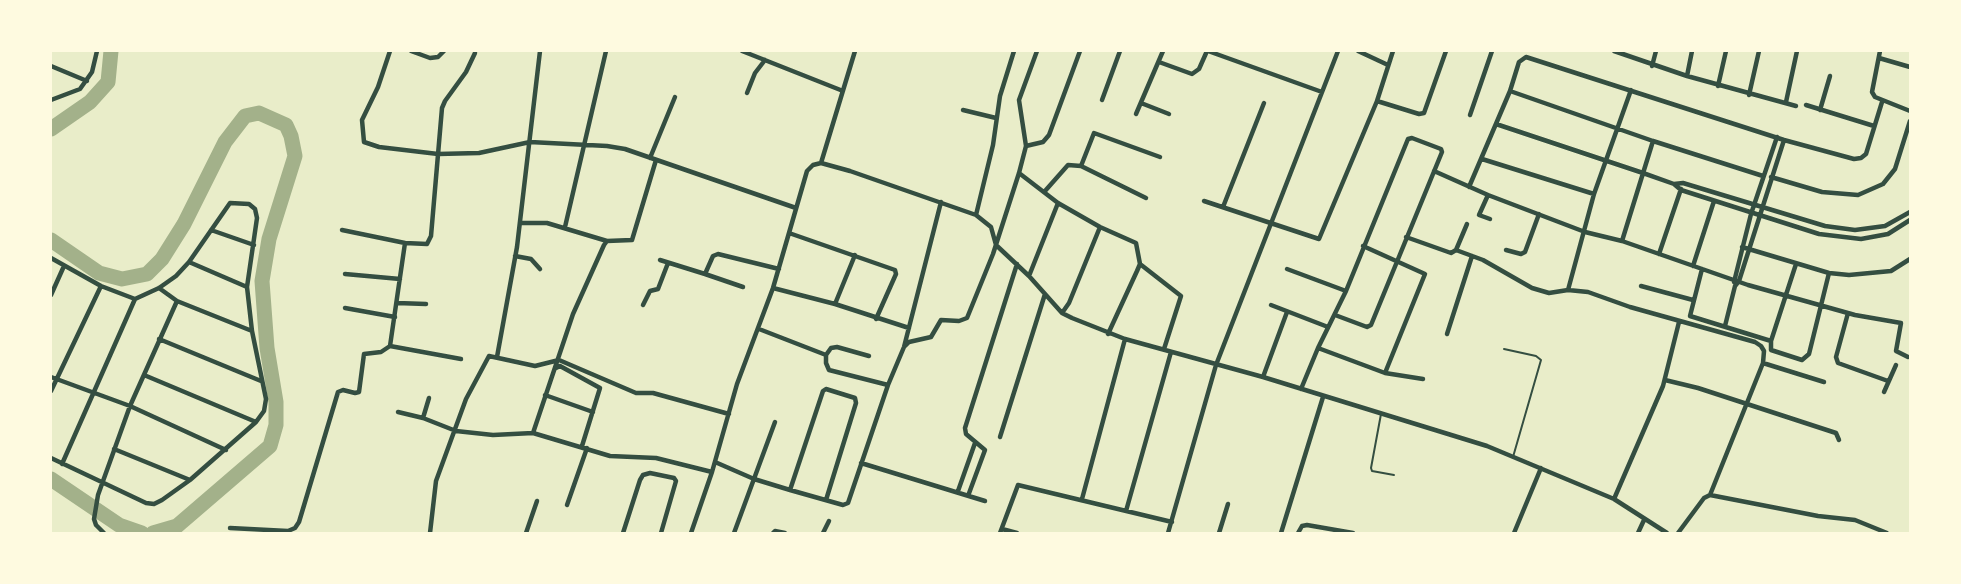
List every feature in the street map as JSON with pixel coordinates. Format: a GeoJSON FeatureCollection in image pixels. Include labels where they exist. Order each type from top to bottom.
{"type":"FeatureCollection","features":[{"type":"Feature","properties":{"kind":"street"},"geometry":{"type":"LineString","coordinates":[[51,100],[72,94],[87,81],[92,72],[97,51]]}},
{"type":"Feature","properties":{"kind":"street"},"geometry":{"type":"LineString","coordinates":[[390,51],[378,87],[362,120],[364,142],[379,147],[438,154],[479,153],[530,142],[584,145],[625,150],[796,208]]}},
{"type":"Feature","properties":{"kind":"street"},"geometry":{"type":"LineString","coordinates":[[411,51],[430,58],[438,57],[444,51]]}},
{"type":"Feature","properties":{"kind":"street"},"geometry":{"type":"LineString","coordinates":[[497,357],[520,223],[540,51]]}},
{"type":"Feature","properties":{"kind":"street"},"geometry":{"type":"LineString","coordinates":[[565,228],[606,51]]}},
{"type":"Feature","properties":{"kind":"street"},"geometry":{"type":"LineString","coordinates":[[742,51],[843,91]]}},
{"type":"Feature","properties":{"kind":"street"},"geometry":{"type":"LineString","coordinates":[[821,164],[855,51]]}},
{"type":"Feature","properties":{"kind":"street"},"geometry":{"type":"LineString","coordinates":[[976,215],[993,145],[1000,96],[1014,51]]}},
{"type":"Feature","properties":{"kind":"street"},"geometry":{"type":"LineString","coordinates":[[904,347],[909,342],[931,337],[942,320],[959,322],[967,318],[996,245],[1026,146],[1019,100],[1037,51]]}},
{"type":"Feature","properties":{"kind":"street"},"geometry":{"type":"LineString","coordinates":[[1026,146],[1043,142],[1049,135],[1080,51]]}},
{"type":"Feature","properties":{"kind":"street"},"geometry":{"type":"LineString","coordinates":[[1102,100],[1120,51]]}},
{"type":"Feature","properties":{"kind":"street"},"geometry":{"type":"LineString","coordinates":[[1136,114],[1163,51]]}},
{"type":"Feature","properties":{"kind":"street"},"geometry":{"type":"LineString","coordinates":[[1158,62],[1192,74],[1198,69],[1208,51],[1322,92]]}},
{"type":"Feature","properties":{"kind":"street"},"geometry":{"type":"LineString","coordinates":[[1168,533],[1216,365],[1338,51]]}},
{"type":"Feature","properties":{"kind":"street"},"geometry":{"type":"LineString","coordinates":[[1358,51],[1388,65]]}},
{"type":"Feature","properties":{"kind":"street"},"geometry":{"type":"LineString","coordinates":[[1204,201],[1270,222],[1315,240],[1322,236],[1377,101],[1393,51]]}},
{"type":"Feature","properties":{"kind":"street"},"geometry":{"type":"LineString","coordinates":[[1377,101],[1419,114],[1424,113],[1446,51]]}},
{"type":"Feature","properties":{"kind":"street"},"geometry":{"type":"LineString","coordinates":[[1470,115],[1492,51]]}},
{"type":"Feature","properties":{"kind":"street"},"geometry":{"type":"LineString","coordinates":[[1614,51],[1652,66],[1718,86],[1796,106]]}},
{"type":"Feature","properties":{"kind":"street"},"geometry":{"type":"LineString","coordinates":[[1652,66],[1656,51]]}},
{"type":"Feature","properties":{"kind":"street"},"geometry":{"type":"LineString","coordinates":[[1687,76],[1692,51]]}},
{"type":"Feature","properties":{"kind":"street"},"geometry":{"type":"LineString","coordinates":[[1718,86],[1726,51]]}},
{"type":"Feature","properties":{"kind":"street"},"geometry":{"type":"LineString","coordinates":[[1749,95],[1759,51]]}},
{"type":"Feature","properties":{"kind":"street"},"geometry":{"type":"LineString","coordinates":[[1786,102],[1797,51]]}},
{"type":"Feature","properties":{"kind":"street"},"geometry":{"type":"LineString","coordinates":[[1880,51],[1872,92],[1875,98],[1882,102],[1910,111]]}},
{"type":"Feature","properties":{"kind":"street"},"geometry":{"type":"LineString","coordinates":[[342,230],[405,243],[427,244],[431,236],[445,101],[466,72],[474,53]]}},
{"type":"Feature","properties":{"kind":"street"},"geometry":{"type":"LineString","coordinates":[[1469,187],[1510,91],[1519,62],[1526,57],[1784,140],[1838,155],[1861,158],[1866,154],[1882,102]]}},
{"type":"Feature","properties":{"kind":"street"},"geometry":{"type":"LineString","coordinates":[[1879,58],[1910,67]]}},
{"type":"Feature","properties":{"kind":"street"},"geometry":{"type":"LineString","coordinates":[[747,93],[755,73],[765,60]]}},
{"type":"Feature","properties":{"kind":"street"},"geometry":{"type":"LineString","coordinates":[[51,66],[87,81]]}},
{"type":"Feature","properties":{"kind":"street"},"geometry":{"type":"LineString","coordinates":[[1820,110],[1830,76]]}},
{"type":"Feature","properties":{"kind":"street"},"geometry":{"type":"LineString","coordinates":[[1568,290],[1594,194],[1631,90]]}},
{"type":"Feature","properties":{"kind":"street"},"geometry":{"type":"LineString","coordinates":[[1510,91],[1653,141],[1763,176]]}},
{"type":"Feature","properties":{"kind":"street"},"geometry":{"type":"LineString","coordinates":[[650,158],[675,97]]}},
{"type":"Feature","properties":{"kind":"street"},"geometry":{"type":"LineString","coordinates":[[1141,103],[1169,114]]}},
{"type":"Feature","properties":{"kind":"street"},"geometry":{"type":"LineString","coordinates":[[1223,207],[1264,103]]}},
{"type":"Feature","properties":{"kind":"street"},"geometry":{"type":"LineString","coordinates":[[1806,105],[1874,126]]}},
{"type":"Feature","properties":{"kind":"street"},"geometry":{"type":"LineString","coordinates":[[963,110],[996,118]]}},
{"type":"Feature","properties":{"kind":"street"},"geometry":{"type":"LineString","coordinates":[[1771,177],[1822,192],[1858,195],[1883,184],[1895,169],[1910,121]]}},
{"type":"Feature","properties":{"kind":"street"},"geometry":{"type":"LineString","coordinates":[[1496,124],[1643,173],[1674,184],[1681,190],[1751,214],[1819,234],[1861,239],[1888,234],[1910,220]]}},
{"type":"Feature","properties":{"kind":"street"},"geometry":{"type":"LineString","coordinates":[[1080,166],[1094,133],[1160,157]]}},
{"type":"Feature","properties":{"kind":"street"},"geometry":{"type":"LineString","coordinates":[[1735,286],[1733,279],[1751,214],[1777,137]]}},
{"type":"Feature","properties":{"kind":"street"},"geometry":{"type":"LineString","coordinates":[[1301,389],[1318,348],[1346,291],[1363,246],[1410,138],[1442,150],[1370,326],[1335,315]]}},
{"type":"Feature","properties":{"kind":"street"},"geometry":{"type":"LineString","coordinates":[[1725,326],[1735,286],[1739,281],[1758,216],[1784,140]]}},
{"type":"Feature","properties":{"kind":"street"},"geometry":{"type":"LineString","coordinates":[[1622,241],[1653,141]]}},
{"type":"Feature","properties":{"kind":"street"},"geometry":{"type":"LineString","coordinates":[[1482,159],[1594,194]]}},
{"type":"Feature","properties":{"kind":"street"},"geometry":{"type":"LineString","coordinates":[[520,223],[547,224],[607,241],[632,240],[656,160]]}},
{"type":"Feature","properties":{"kind":"street"},"geometry":{"type":"LineString","coordinates":[[691,533],[712,472],[737,384],[774,288],[807,171],[813,165],[821,164],[850,171],[976,215],[991,226],[996,245],[1029,276],[1062,313],[1108,334],[1301,389],[1487,446],[1614,500],[1667,533]]}},
{"type":"Feature","properties":{"kind":"street"},"geometry":{"type":"LineString","coordinates":[[1045,191],[1068,165],[1080,166],[1146,198]]}},
{"type":"Feature","properties":{"kind":"street"},"geometry":{"type":"LineString","coordinates":[[1434,171],[1488,195],[1585,232],[1622,241],[1784,296],[1848,313],[1901,323],[1896,351],[1908,357]]}},
{"type":"Feature","properties":{"kind":"street"},"geometry":{"type":"LineString","coordinates":[[1018,173],[1045,191],[1058,203],[1100,226],[1135,241],[1140,264],[1108,334]]}},
{"type":"Feature","properties":{"kind":"street"},"geometry":{"type":"LineString","coordinates":[[1674,184],[1683,183],[1825,226],[1855,230],[1885,226],[1910,212]]}},
{"type":"Feature","properties":{"kind":"street"},"geometry":{"type":"LineString","coordinates":[[1659,254],[1683,183]]}},
{"type":"Feature","properties":{"kind":"street"},"geometry":{"type":"LineString","coordinates":[[1488,195],[1479,215],[1490,219]]}},
{"type":"Feature","properties":{"kind":"street"},"geometry":{"type":"LineString","coordinates":[[1693,266],[1714,201]]}},
{"type":"Feature","properties":{"kind":"street"},"geometry":{"type":"LineString","coordinates":[[715,462],[754,479],[790,490],[846,505],[850,501],[888,385],[904,347],[941,202]]}},
{"type":"Feature","properties":{"kind":"street"},"geometry":{"type":"LineString","coordinates":[[51,458],[62,464],[102,482],[146,504],[154,504],[190,480],[256,422],[264,411],[266,399],[252,330],[247,287],[257,218],[255,209],[249,204],[230,203],[189,262],[159,288],[135,299],[62,464]]}},
{"type":"Feature","properties":{"kind":"street"},"geometry":{"type":"LineString","coordinates":[[1029,276],[1058,203]]}},
{"type":"Feature","properties":{"kind":"street"},"geometry":{"type":"LineString","coordinates":[[1506,250],[1521,254],[1525,252],[1539,214]]}},
{"type":"Feature","properties":{"kind":"street"},"geometry":{"type":"LineString","coordinates":[[1406,237],[1451,253],[1456,250],[1467,224]]}},
{"type":"Feature","properties":{"kind":"street"},"geometry":{"type":"LineString","coordinates":[[1062,313],[1069,303],[1100,226]]}},
{"type":"Feature","properties":{"kind":"street"},"geometry":{"type":"LineString","coordinates":[[211,230],[254,245]]}},
{"type":"Feature","properties":{"kind":"street"},"geometry":{"type":"LineString","coordinates":[[789,233],[895,270],[896,274],[876,319]]}},
{"type":"Feature","properties":{"kind":"street"},"geometry":{"type":"LineString","coordinates":[[533,432],[574,314],[607,241]]}},
{"type":"Feature","properties":{"kind":"street"},"geometry":{"type":"LineString","coordinates":[[390,346],[405,243]]}},
{"type":"Feature","properties":{"kind":"street"},"geometry":{"type":"LineString","coordinates":[[1363,246],[1425,274],[1385,373]]}},
{"type":"Feature","properties":{"kind":"street"},"geometry":{"type":"LineString","coordinates":[[1742,247],[1829,273],[1848,275],[1878,274],[1891,271],[1910,259]]}},
{"type":"Feature","properties":{"kind":"street"},"geometry":{"type":"LineString","coordinates":[[1456,250],[1472,256],[1532,288],[1549,293],[1568,290],[1592,293],[1679,322],[1755,342],[1764,351]]}},
{"type":"Feature","properties":{"kind":"street"},"geometry":{"type":"LineString","coordinates":[[704,274],[713,256],[718,254],[779,269]]}},
{"type":"Feature","properties":{"kind":"street"},"geometry":{"type":"LineString","coordinates":[[835,304],[855,255]]}},
{"type":"Feature","properties":{"kind":"street"},"geometry":{"type":"LineString","coordinates":[[515,256],[531,259],[540,269]]}},
{"type":"Feature","properties":{"kind":"street"},"geometry":{"type":"LineString","coordinates":[[1447,334],[1472,256]]}},
{"type":"Feature","properties":{"kind":"street"},"geometry":{"type":"LineString","coordinates":[[51,258],[101,286],[135,299]]}},
{"type":"Feature","properties":{"kind":"street"},"geometry":{"type":"LineString","coordinates":[[660,260],[743,287]]}},
{"type":"Feature","properties":{"kind":"street"},"geometry":{"type":"LineString","coordinates":[[189,262],[247,287]]}},
{"type":"Feature","properties":{"kind":"street"},"geometry":{"type":"LineString","coordinates":[[643,305],[650,291],[658,288],[668,262]]}},
{"type":"Feature","properties":{"kind":"street"},"geometry":{"type":"LineString","coordinates":[[968,496],[985,450],[984,447],[975,444],[966,434],[965,428],[1017,264]]}},
{"type":"Feature","properties":{"kind":"street"},"geometry":{"type":"LineString","coordinates":[[1140,264],[1181,296],[1164,350]]}},
{"type":"Feature","properties":{"kind":"street"},"geometry":{"type":"LineString","coordinates":[[1710,495],[1763,362],[1764,351],[1770,344],[1784,296],[1796,264]]}},
{"type":"Feature","properties":{"kind":"street"},"geometry":{"type":"LineString","coordinates":[[51,295],[64,266]]}},
{"type":"Feature","properties":{"kind":"street"},"geometry":{"type":"LineString","coordinates":[[1287,269],[1346,291]]}},
{"type":"Feature","properties":{"kind":"street"},"geometry":{"type":"LineString","coordinates":[[1702,269],[1690,316],[1725,326],[1770,344]]}},
{"type":"Feature","properties":{"kind":"street"},"geometry":{"type":"LineString","coordinates":[[1770,344],[1771,350],[1779,354],[1805,359],[1809,354],[1829,273]]}},
{"type":"Feature","properties":{"kind":"street"},"geometry":{"type":"LineString","coordinates":[[345,274],[400,279]]}},
{"type":"Feature","properties":{"kind":"street"},"geometry":{"type":"LineString","coordinates":[[51,391],[54,378],[101,286]]}},
{"type":"Feature","properties":{"kind":"street"},"geometry":{"type":"LineString","coordinates":[[1641,286],[1693,300]]}},
{"type":"Feature","properties":{"kind":"street"},"geometry":{"type":"LineString","coordinates":[[159,288],[177,301],[252,330]]}},
{"type":"Feature","properties":{"kind":"street"},"geometry":{"type":"LineString","coordinates":[[774,288],[835,304],[876,319],[909,328]]}},
{"type":"Feature","properties":{"kind":"street"},"geometry":{"type":"LineString","coordinates":[[1000,437],[1045,294]]}},
{"type":"Feature","properties":{"kind":"street"},"geometry":{"type":"LineString","coordinates":[[104,533],[96,525],[94,514],[102,482],[130,406],[177,301]]}},
{"type":"Feature","properties":{"kind":"street"},"geometry":{"type":"LineString","coordinates":[[397,303],[426,304]]}},
{"type":"Feature","properties":{"kind":"street"},"geometry":{"type":"LineString","coordinates":[[1271,304],[1328,327]]}},
{"type":"Feature","properties":{"kind":"street"},"geometry":{"type":"LineString","coordinates":[[345,308],[395,317]]}},
{"type":"Feature","properties":{"kind":"street"},"geometry":{"type":"LineString","coordinates":[[1263,378],[1287,312]]}},
{"type":"Feature","properties":{"kind":"street"},"geometry":{"type":"LineString","coordinates":[[1848,313],[1836,357],[1838,363],[1888,381]]}},
{"type":"Feature","properties":{"kind":"street"},"geometry":{"type":"LineString","coordinates":[[1614,500],[1665,380],[1679,322]]}},
{"type":"Feature","properties":{"kind":"street"},"geometry":{"type":"LineString","coordinates":[[759,328],[826,355]]}},
{"type":"Feature","properties":{"kind":"street"},"geometry":{"type":"LineString","coordinates":[[159,339],[261,381]]}},
{"type":"Feature","properties":{"kind":"street"},"geometry":{"type":"LineString","coordinates":[[1082,499],[1125,339]]}},
{"type":"Feature","properties":{"kind":"street"},"geometry":{"type":"LineString","coordinates":[[230,528],[288,531],[295,528],[299,522],[338,392],[343,390],[359,392],[364,354],[381,352],[390,346],[460,359]]}},
{"type":"Feature","properties":{"kind":"street"},"geometry":{"type":"LineString","coordinates":[[869,356],[837,347],[831,348],[826,355],[826,363],[829,370],[888,385]]}},
{"type":"Feature","properties":{"kind":"street"},"geometry":{"type":"LineString","coordinates":[[1318,348],[1385,373],[1423,379]]}},
{"type":"Feature","properties":{"kind":"street"},"geometry":{"type":"LineString","coordinates":[[1126,511],[1171,352]]}},
{"type":"Feature","properties":{"kind":"street"},"geometry":{"type":"LineString","coordinates":[[430,533],[436,481],[466,399],[489,356],[535,366],[559,360],[636,393],[653,393],[729,414]]}},
{"type":"Feature","properties":{"kind":"street"},"geometry":{"type":"LineString","coordinates":[[1763,362],[1824,382]]}},
{"type":"Feature","properties":{"kind":"street"},"geometry":{"type":"LineString","coordinates":[[1884,392],[1896,365]]}},
{"type":"Feature","properties":{"kind":"street"},"geometry":{"type":"LineString","coordinates":[[556,368],[560,366],[599,385],[601,390],[567,505]]}},
{"type":"Feature","properties":{"kind":"street"},"geometry":{"type":"LineString","coordinates":[[144,375],[256,422]]}},
{"type":"Feature","properties":{"kind":"street"},"geometry":{"type":"LineString","coordinates":[[54,378],[130,406],[226,450]]}},
{"type":"Feature","properties":{"kind":"street"},"geometry":{"type":"LineString","coordinates":[[1665,380],[1746,403],[1836,433],[1839,440]]}},
{"type":"Feature","properties":{"kind":"street"},"geometry":{"type":"LineString","coordinates":[[790,490],[822,391],[826,389],[856,400],[826,500]]}},
{"type":"Feature","properties":{"kind":"street"},"geometry":{"type":"LineString","coordinates":[[545,395],[593,412]]}},
{"type":"Feature","properties":{"kind":"street"},"geometry":{"type":"LineString","coordinates":[[1281,533],[1323,397]]}},
{"type":"Feature","properties":{"kind":"street"},"geometry":{"type":"LineString","coordinates":[[423,418],[429,398]]}},
{"type":"Feature","properties":{"kind":"street"},"geometry":{"type":"LineString","coordinates":[[398,412],[423,418],[456,430],[493,435],[533,432],[610,456],[656,458],[712,472]]}},
{"type":"Feature","properties":{"kind":"street"},"geometry":{"type":"LineString","coordinates":[[734,533],[775,422]]}},
{"type":"Feature","properties":{"kind":"street"},"geometry":{"type":"LineString","coordinates":[[958,491],[975,444]]}},
{"type":"Feature","properties":{"kind":"street"},"geometry":{"type":"LineString","coordinates":[[114,449],[190,480]]}},
{"type":"Feature","properties":{"kind":"street"},"geometry":{"type":"LineString","coordinates":[[861,463],[958,491],[984,501]]}},
{"type":"Feature","properties":{"kind":"street"},"geometry":{"type":"LineString","coordinates":[[1514,533],[1541,468]]}},
{"type":"Feature","properties":{"kind":"street"},"geometry":{"type":"LineString","coordinates":[[623,533],[640,480],[643,475],[650,473],[674,478],[676,481],[661,533]]}},
{"type":"Feature","properties":{"kind":"street"},"geometry":{"type":"LineString","coordinates":[[1017,533],[1001,531],[1018,484],[1172,522]]}},
{"type":"Feature","properties":{"kind":"street"},"geometry":{"type":"LineString","coordinates":[[1678,533],[1704,498],[1710,495],[1818,516],[1855,520],[1887,533]]}},
{"type":"Feature","properties":{"kind":"street"},"geometry":{"type":"LineString","coordinates":[[526,533],[537,501]]}},
{"type":"Feature","properties":{"kind":"street"},"geometry":{"type":"LineString","coordinates":[[1219,533],[1228,504]]}},
{"type":"Feature","properties":{"kind":"street"},"geometry":{"type":"LineString","coordinates":[[823,533],[829,520]]}},
{"type":"Feature","properties":{"kind":"street"},"geometry":{"type":"LineString","coordinates":[[1638,533],[1644,520]]}},
{"type":"Feature","properties":{"kind":"street"},"geometry":{"type":"LineString","coordinates":[[1298,533],[1302,526],[1307,525],[1353,533]]}},
{"type":"Feature","properties":{"kind":"street"},"geometry":{"type":"LineString","coordinates":[[773,533],[776,531],[785,533]]}},
{"type":"Feature","properties":{"kind":"lane"},"geometry":{"type":"LineString","coordinates":[[1504,349],[1536,356],[1541,360],[1513,457]]}},
{"type":"Feature","properties":{"kind":"lane"},"geometry":{"type":"LineString","coordinates":[[1381,414],[1371,468],[1372,471],[1394,475]]}},
{"type":"Feature","properties":{"kind":"waterway"},"geometry":{"type":"LineString","coordinates":[[51,129],[90,102],[108,82],[111,51]]}},
{"type":"Feature","properties":{"kind":"waterway"},"geometry":{"type":"LineString","coordinates":[[51,240],[99,273],[122,279],[147,274],[162,259],[184,224],[225,142],[245,116],[259,113],[286,125],[291,136],[295,156],[269,239],[262,281],[267,348],[276,402],[276,425],[270,446],[177,526],[153,533]]}},
{"type":"Feature","properties":{"kind":"waterway"},"geometry":{"type":"LineString","coordinates":[[51,479],[119,525],[142,533]]}}]}
